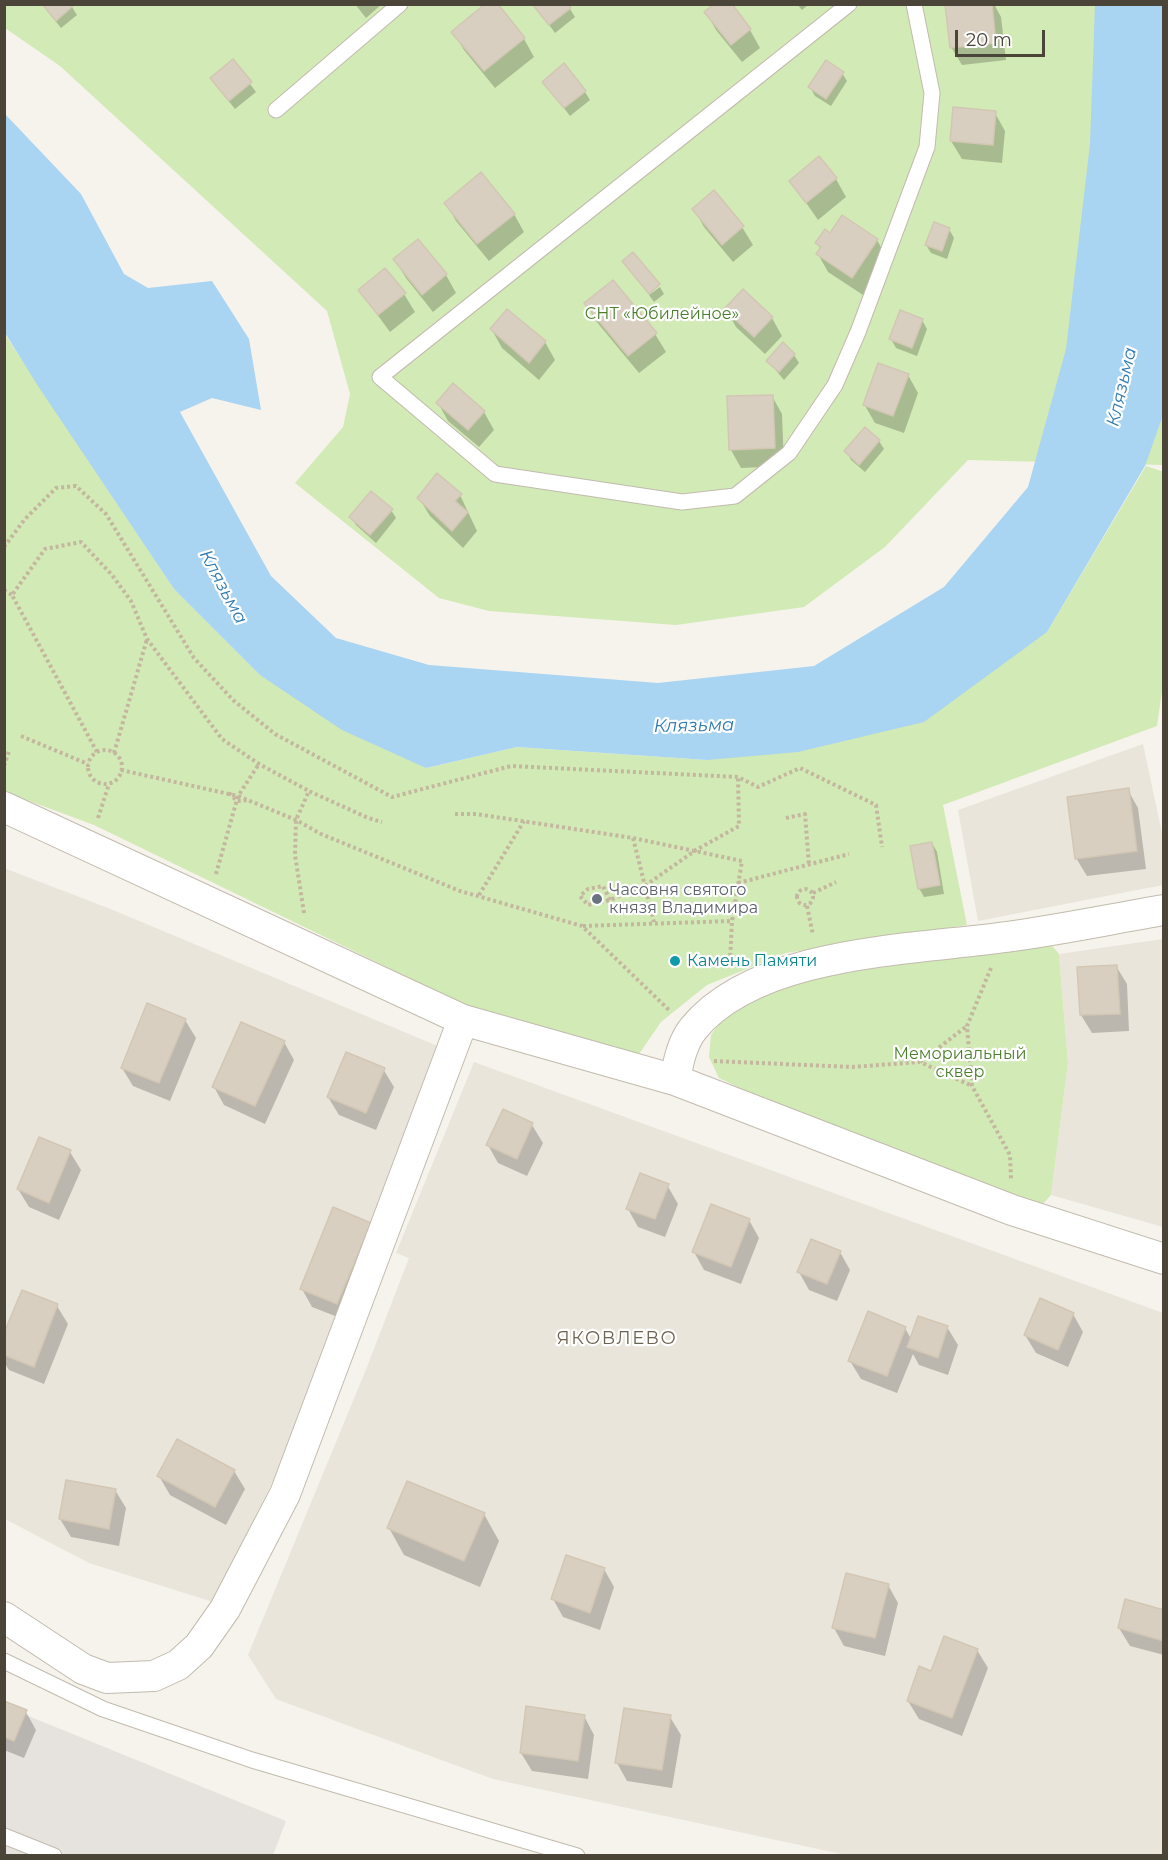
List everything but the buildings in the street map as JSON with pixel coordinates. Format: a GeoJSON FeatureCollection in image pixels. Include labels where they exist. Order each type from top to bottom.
{"type":"FeatureCollection","features":[{"type":"Feature","properties":{"kind":"street"},"geometry":{"type":"LineString","coordinates":[[4,807],[90,844],[463,1020],[677,1070],[1012,1210],[1164,1259]]}},
{"type":"Feature","properties":{"kind":"street"},"geometry":{"type":"LineString","coordinates":[[677,1070],[692,1031],[729,996],[774,974],[818,962],[1005,937],[1164,909]]}},
{"type":"Feature","properties":{"kind":"street"},"geometry":{"type":"LineString","coordinates":[[4,1617],[83,1669],[107,1678],[154,1676],[178,1665],[199,1646],[225,1609],[285,1494],[463,1020]]}},
{"type":"Feature","properties":{"kind":"lane"},"geometry":{"type":"LineString","coordinates":[[276,110],[400,4]]}},
{"type":"Feature","properties":{"kind":"lane"},"geometry":{"type":"LineString","coordinates":[[849,4],[380,377],[495,474],[682,502],[735,496],[789,453],[835,385],[858,333],[927,147],[932,93],[914,4]]}},
{"type":"Feature","properties":{"kind":"lane"},"geometry":{"type":"LineString","coordinates":[[4,1660],[103,1709],[230,1753],[577,1856]]}},
{"type":"Feature","properties":{"kind":"lane"},"geometry":{"type":"LineString","coordinates":[[4,1836],[54,1856]]}},
{"type":"Feature","properties":{"kind":"path"},"geometry":{"type":"LineString","coordinates":[[4,547],[25,519],[56,488],[76,486],[106,514],[194,658],[233,700],[275,734],[392,797],[511,766],[738,777],[758,787],[800,768],[876,805],[882,847]]}},
{"type":"Feature","properties":{"kind":"path"},"geometry":{"type":"LineString","coordinates":[[12,595],[45,549],[81,542],[112,575],[131,601],[147,639],[222,739],[260,764],[309,791],[382,822]]}},
{"type":"Feature","properties":{"kind":"path"},"geometry":{"type":"LineString","coordinates":[[4,590],[12,595],[97,752]]}},
{"type":"Feature","properties":{"kind":"path"},"geometry":{"type":"LineString","coordinates":[[114,753],[147,639]]}},
{"type":"Feature","properties":{"kind":"path"},"geometry":{"type":"LineString","coordinates":[[21,736],[88,764],[93,779],[109,784]]}},
{"type":"Feature","properties":{"kind":"path"},"geometry":{"type":"LineString","coordinates":[[4,766],[9,751]]}},
{"type":"Feature","properties":{"kind":"path"},"geometry":{"type":"LineString","coordinates":[[88,764],[97,752],[106,751],[114,753],[121,762],[118,778],[109,784],[90,844]]}},
{"type":"Feature","properties":{"kind":"path"},"geometry":{"type":"LineString","coordinates":[[208,900],[238,796],[260,764]]}},
{"type":"Feature","properties":{"kind":"path"},"geometry":{"type":"LineString","coordinates":[[121,770],[238,796],[296,820],[321,834],[460,891],[582,926],[732,921]]}},
{"type":"Feature","properties":{"kind":"path"},"geometry":{"type":"LineString","coordinates":[[610,900],[603,886],[588,889],[580,896],[588,905],[610,900],[646,885],[696,850],[739,826],[738,777]]}},
{"type":"Feature","properties":{"kind":"path"},"geometry":{"type":"LineString","coordinates":[[309,791],[296,820],[295,855],[309,949]]}},
{"type":"Feature","properties":{"kind":"path"},"geometry":{"type":"LineString","coordinates":[[228,793],[237,801],[249,800]]}},
{"type":"Feature","properties":{"kind":"path"},"geometry":{"type":"LineString","coordinates":[[455,814],[462,816],[476,814],[633,838],[742,861],[732,921],[729,996]]}},
{"type":"Feature","properties":{"kind":"path"},"geometry":{"type":"LineString","coordinates":[[786,818],[805,814],[809,865]]}},
{"type":"Feature","properties":{"kind":"path"},"geometry":{"type":"LineString","coordinates":[[479,895],[524,822]]}},
{"type":"Feature","properties":{"kind":"path"},"geometry":{"type":"LineString","coordinates":[[633,838],[654,922]]}},
{"type":"Feature","properties":{"kind":"path"},"geometry":{"type":"LineString","coordinates":[[738,883],[849,854]]}},
{"type":"Feature","properties":{"kind":"path"},"geometry":{"type":"LineString","coordinates":[[812,893],[836,882]]}},
{"type":"Feature","properties":{"kind":"path"},"geometry":{"type":"LineString","coordinates":[[801,890],[808,890],[812,893],[811,903],[803,905],[798,902],[797,895],[801,890]]}},
{"type":"Feature","properties":{"kind":"path"},"geometry":{"type":"LineString","coordinates":[[582,926],[692,1031]]}},
{"type":"Feature","properties":{"kind":"path"},"geometry":{"type":"LineString","coordinates":[[1005,937],[967,1026],[972,1086],[1010,1155],[1012,1210]]}},
{"type":"Feature","properties":{"kind":"path"},"geometry":{"type":"LineString","coordinates":[[920,1062],[967,1026]]}},
{"type":"Feature","properties":{"kind":"path"},"geometry":{"type":"LineString","coordinates":[[677,1070],[852,1067],[920,1062],[972,1086]]}},
{"type":"Feature","properties":{"kind":"shaded area"},"geometry":{"type":"Polygon","coordinates":[[[1143,744],[1163,838],[1163,885],[978,921],[958,810],[1143,744]]]}},
{"type":"Feature","properties":{"kind":"shaded area"},"geometry":{"type":"Polygon","coordinates":[[[4,868],[113,910],[440,1047],[318,1389],[213,1602],[89,1563],[5,1519],[4,868]]]}},
{"type":"Feature","properties":{"kind":"shaded area"},"geometry":{"type":"Polygon","coordinates":[[[1163,939],[1163,1227],[1051,1195],[1068,1063],[1059,954],[1163,939]]]}},
{"type":"Feature","properties":{"kind":"shaded area"},"geometry":{"type":"Polygon","coordinates":[[[474,1062],[1163,1313],[1163,1855],[846,1855],[493,1779],[276,1699],[248,1655],[365,1372],[409,1258],[396,1253],[474,1062]]]}},
{"type":"Feature","properties":{"kind":"shaded area"},"geometry":{"type":"Polygon","coordinates":[[[4,1701],[27,1710],[26,1715],[286,1821],[273,1855],[5,1855],[4,1701]]]}},
{"type":"Feature","properties":{"kind":"green space","name":"СНТ «Юбилейное»"},"geometry":{"type":"Polygon","coordinates":[[[4,5],[1163,5],[1163,465],[968,460],[885,547],[804,607],[676,625],[489,611],[439,598],[295,483],[343,427],[350,394],[327,311],[60,66],[5,28],[4,5]]]}},
{"type":"Feature","properties":{"kind":"green space"},"geometry":{"type":"Polygon","coordinates":[[[4,333],[174,589],[260,675],[426,768],[517,747],[707,760],[1047,632],[1146,466],[1164,472],[1164,677],[1157,726],[943,805],[967,925],[786,953],[707,985],[661,1022],[639,1054],[463,1004],[94,825],[5,792],[4,333]]]}},
{"type":"Feature","properties":{"kind":"green space","name":"Мемориальный сквер"},"geometry":{"type":"Polygon","coordinates":[[[1049,942],[1059,954],[1068,1063],[1051,1195],[1041,1206],[794,1114],[719,1078],[709,1057],[711,1035],[726,1014],[764,992],[811,978],[1049,942]]]}},
{"type":"Feature","properties":{"kind":"water","name":"Клязьма"},"geometry":{"type":"Polygon","coordinates":[[[1095,5],[1163,5],[1163,415],[1145,466],[1047,632],[924,722],[798,752],[707,760],[517,747],[426,768],[342,730],[260,675],[174,589],[5,333],[5,114],[81,194],[124,274],[148,288],[212,281],[249,339],[261,410],[212,398],[180,412],[271,576],[336,638],[429,665],[658,683],[814,666],[944,587],[1028,487],[1066,349],[1090,144],[1095,5]]]}},
{"type":"Feature","properties":{"kind":"place","name":"Часовня святого князя Владимира"},"geometry":{"type":"Point","coordinates":[597,899]}},
{"type":"Feature","properties":{"kind":"place","name":"Камень Памяти"},"geometry":{"type":"Point","coordinates":[675,961]}},
{"type":"Feature","properties":{"kind":"district","name":"ЯКОВЛЕВО"},"geometry":{"type":"Point","coordinates":[617,1339]}}]}
